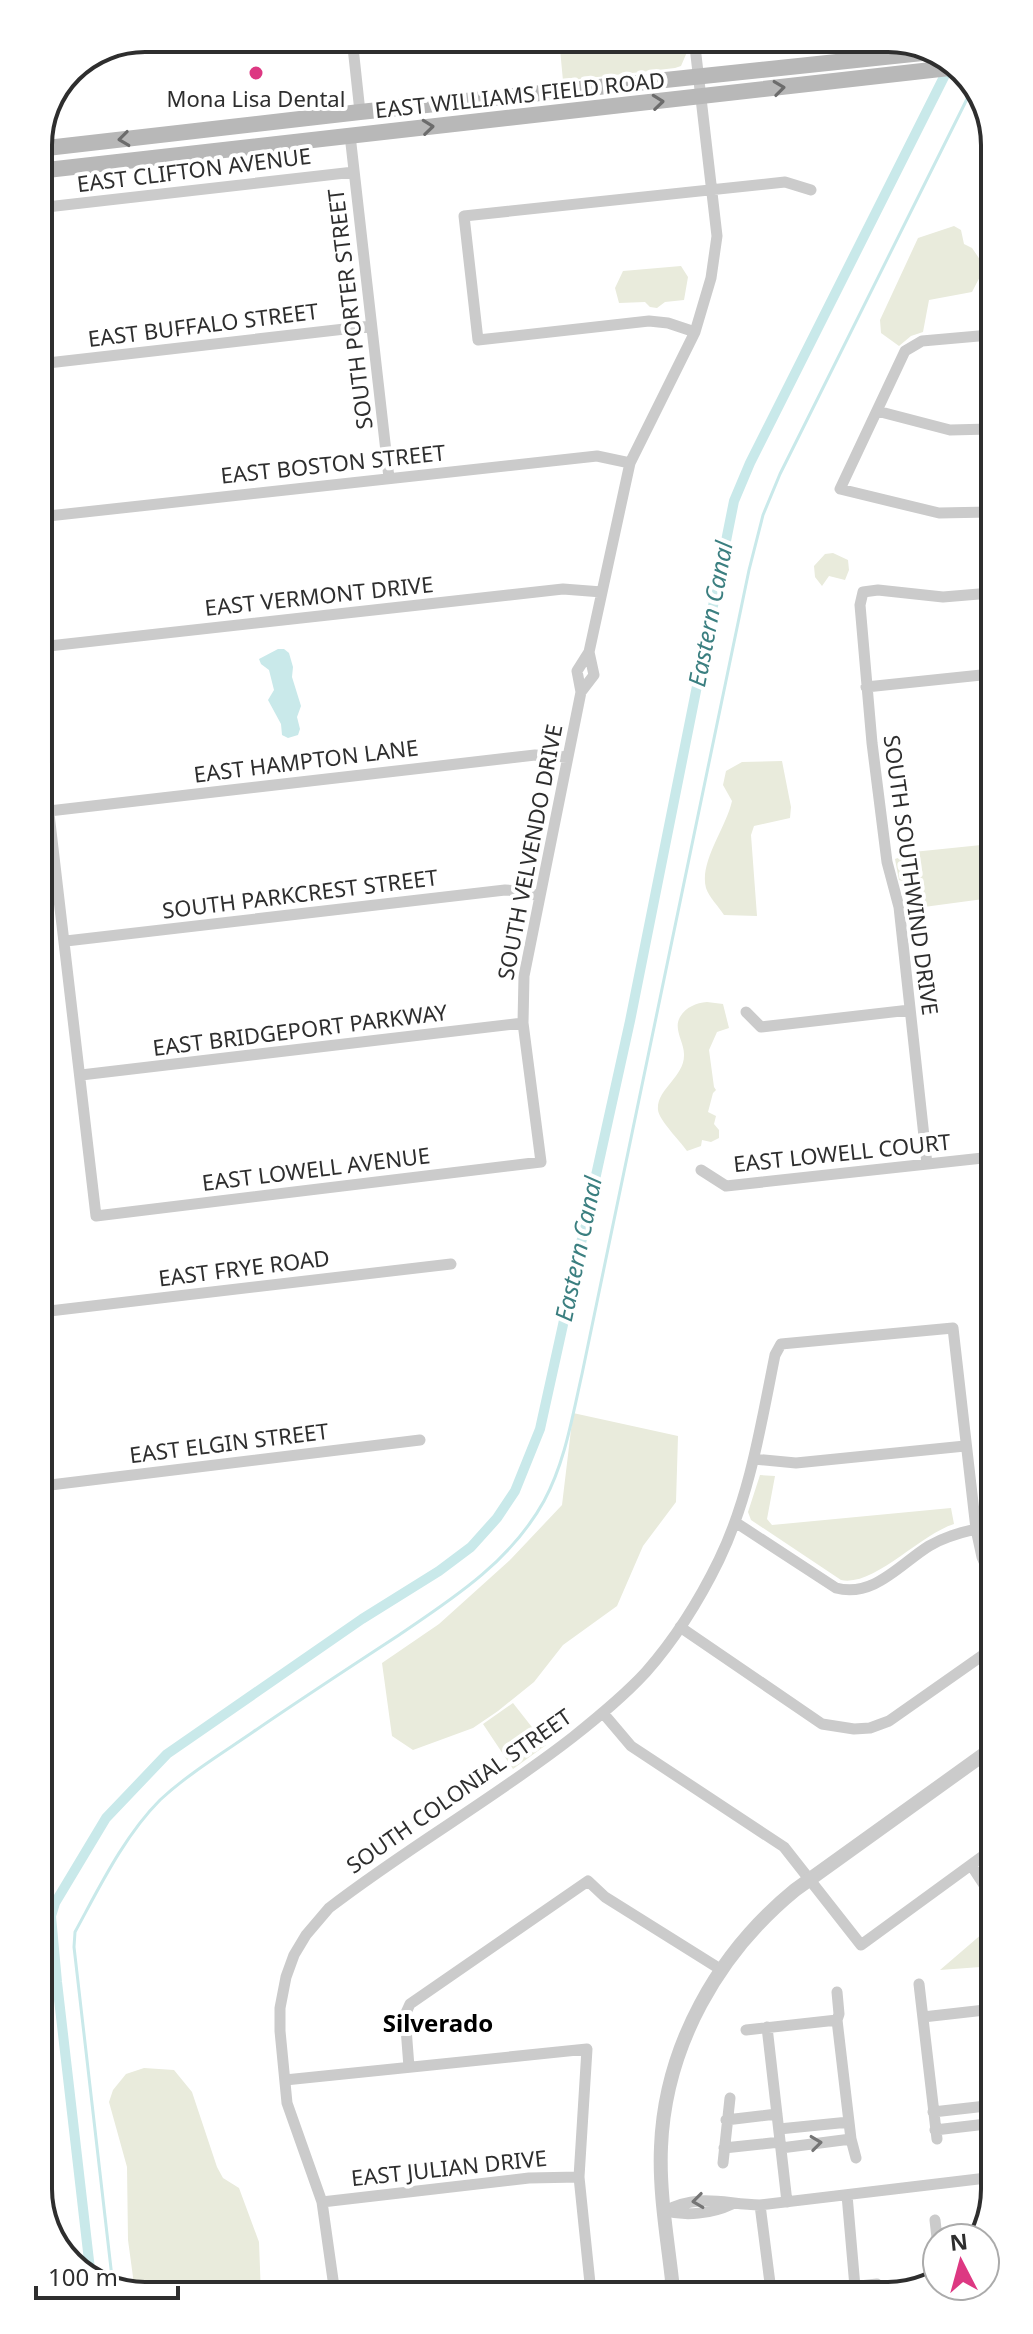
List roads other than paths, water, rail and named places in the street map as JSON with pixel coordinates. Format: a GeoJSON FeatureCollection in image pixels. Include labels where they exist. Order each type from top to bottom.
{"type":"FeatureCollection","features":[{"type":"Feature","properties":{"kind":"main road","name":"EAST WILLIAMS FIELD ROAD"},"geometry":{"type":"LineString","coordinates":[[52,169],[350,135],[911,55]]}},
{"type":"Feature","properties":{"kind":"main road","name":"EAST WILLIAMS FIELD ROAD"},"geometry":{"type":"LineString","coordinates":[[52,147],[360,112],[941,69]]}},
{"type":"Feature","properties":{"kind":"main road"},"geometry":{"type":"LineString","coordinates":[[281,143],[313,130],[356,123],[360,112]]}},
{"type":"Feature","properties":{"kind":"main road"},"geometry":{"type":"LineString","coordinates":[[174,134],[177,155]]}},
{"type":"Feature","properties":{"kind":"street"},"geometry":{"type":"LineString","coordinates":[[354,52],[360,112]]}},
{"type":"Feature","properties":{"kind":"street","name":"SOUTH VELVENDO DRIVE"},"geometry":{"type":"LineString","coordinates":[[541,1162],[523,1023],[524,976],[581,692],[577,671],[589,652],[630,463],[695,332],[711,278],[717,236],[696,52]]}},
{"type":"Feature","properties":{"kind":"street","name":"SOUTH PORTER STREET"},"geometry":{"type":"LineString","coordinates":[[350,135],[389,478]]}},
{"type":"Feature","properties":{"kind":"street","name":"EAST CLIFTON AVENUE"},"geometry":{"type":"LineString","coordinates":[[52,206],[354,172]]}},
{"type":"Feature","properties":{"kind":"street"},"geometry":{"type":"LineString","coordinates":[[695,332],[668,323],[649,321],[478,340],[464,216],[785,182],[811,190]]}},
{"type":"Feature","properties":{"kind":"street","name":"EAST BUFFALO STREET"},"geometry":{"type":"LineString","coordinates":[[52,363],[371,326]]}},
{"type":"Feature","properties":{"kind":"street"},"geometry":{"type":"LineString","coordinates":[[981,336],[922,341],[905,351],[840,489],[939,513],[981,512]]}},
{"type":"Feature","properties":{"kind":"street"},"geometry":{"type":"LineString","coordinates":[[877,411],[950,430],[981,429]]}},
{"type":"Feature","properties":{"kind":"street","name":"EAST BOSTON STREET"},"geometry":{"type":"LineString","coordinates":[[52,516],[597,456],[630,463]]}},
{"type":"Feature","properties":{"kind":"street","name":"EAST VERMONT DRIVE"},"geometry":{"type":"LineString","coordinates":[[52,646],[563,589],[602,592]]}},
{"type":"Feature","properties":{"kind":"street","name":"SOUTH SOUTHWIND DRIVE"},"geometry":{"type":"LineString","coordinates":[[927,1164],[899,907],[887,862],[866,687],[860,605],[863,592],[878,590],[943,597],[981,594]]}},
{"type":"Feature","properties":{"kind":"street"},"geometry":{"type":"LineString","coordinates":[[866,687],[981,675]]}},
{"type":"Feature","properties":{"kind":"street","name":"EAST HAMPTON LANE"},"geometry":{"type":"LineString","coordinates":[[52,811],[535,755],[567,757]]}},
{"type":"Feature","properties":{"kind":"street"},"geometry":{"type":"LineString","coordinates":[[52,834],[81,1075]]}},
{"type":"Feature","properties":{"kind":"street","name":"SOUTH PARKCREST STREET"},"geometry":{"type":"LineString","coordinates":[[66,941],[505,890],[538,896]]}},
{"type":"Feature","properties":{"kind":"street"},"geometry":{"type":"LineString","coordinates":[[746,1012],[761,1027],[910,1010]]}},
{"type":"Feature","properties":{"kind":"street","name":"EAST BRIDGEPORT PARKWAY"},"geometry":{"type":"LineString","coordinates":[[81,1075],[523,1023]]}},
{"type":"Feature","properties":{"kind":"street","name":"EAST LOWELL AVENUE"},"geometry":{"type":"LineString","coordinates":[[81,1075],[96,1216],[541,1162]]}},
{"type":"Feature","properties":{"kind":"street","name":"EAST LOWELL COURT"},"geometry":{"type":"LineString","coordinates":[[701,1170],[726,1186],[981,1158]]}},
{"type":"Feature","properties":{"kind":"street","name":"EAST FRYE ROAD"},"geometry":{"type":"LineString","coordinates":[[52,1311],[451,1264]]}},
{"type":"Feature","properties":{"kind":"street","name":"SOUTH COLONIAL STREET"},"geometry":{"type":"LineString","coordinates":[[333,2282],[322,2202],[287,2103],[280,2020],[286,1977],[294,1955],[316,1922],[347,1894],[537,1765],[603,1713],[646,1672],[680,1627],[719,1561],[735,1522],[754,1459],[775,1355],[781,1344],[953,1328],[965,1446]]}},
{"type":"Feature","properties":{"kind":"street","name":"EAST ELGIN STREET"},"geometry":{"type":"LineString","coordinates":[[52,1485],[420,1440]]}},
{"type":"Feature","properties":{"kind":"street"},"geometry":{"type":"LineString","coordinates":[[754,1459],[796,1463],[965,1446],[981,1552]]}},
{"type":"Feature","properties":{"kind":"street"},"geometry":{"type":"LineString","coordinates":[[735,1522],[836,1588],[855,1591],[875,1584],[929,1546],[951,1535],[976,1529]]}},
{"type":"Feature","properties":{"kind":"street"},"geometry":{"type":"LineString","coordinates":[[680,1627],[808,1716],[836,1728],[870,1728],[889,1721],[981,1656]]}},
{"type":"Feature","properties":{"kind":"street"},"geometry":{"type":"LineString","coordinates":[[603,1713],[631,1746],[784,1847],[861,1945],[981,1858]]}},
{"type":"Feature","properties":{"kind":"street"},"geometry":{"type":"LineString","coordinates":[[672,2282],[660,2174],[662,2130],[673,2072],[692,2019],[720,1969],[739,1943],[773,1908],[981,1756]]}},
{"type":"Feature","properties":{"kind":"street"},"geometry":{"type":"LineString","coordinates":[[971,1865],[981,1880]]}},
{"type":"Feature","properties":{"kind":"street"},"geometry":{"type":"LineString","coordinates":[[409,2067],[405,2015],[410,2004],[588,1881],[605,1897],[720,1969]]}},
{"type":"Feature","properties":{"kind":"street"},"geometry":{"type":"LineString","coordinates":[[919,1984],[936,2134],[981,2126]]}},
{"type":"Feature","properties":{"kind":"street"},"geometry":{"type":"LineString","coordinates":[[837,1992],[837,2020],[856,2158]]}},
{"type":"Feature","properties":{"kind":"street"},"geometry":{"type":"LineString","coordinates":[[923,2017],[981,2010]]}},
{"type":"Feature","properties":{"kind":"street"},"geometry":{"type":"LineString","coordinates":[[746,2030],[837,2020]]}},
{"type":"Feature","properties":{"kind":"street"},"geometry":{"type":"LineString","coordinates":[[767,2027],[787,2202]]}},
{"type":"Feature","properties":{"kind":"street"},"geometry":{"type":"LineString","coordinates":[[285,2080],[587,2049],[579,2177],[590,2282]]}},
{"type":"Feature","properties":{"kind":"street"},"geometry":{"type":"LineString","coordinates":[[723,2163],[730,2098]]}},
{"type":"Feature","properties":{"kind":"street"},"geometry":{"type":"LineString","coordinates":[[933,2112],[981,2107]]}},
{"type":"Feature","properties":{"kind":"street"},"geometry":{"type":"LineString","coordinates":[[726,2120],[777,2114]]}},
{"type":"Feature","properties":{"kind":"street"},"geometry":{"type":"LineString","coordinates":[[724,2148],[780,2140],[849,2122]]}},
{"type":"Feature","properties":{"kind":"street"},"geometry":{"type":"LineString","coordinates":[[780,2140],[851,2139]]}},
{"type":"Feature","properties":{"kind":"street","name":"EAST JULIAN DRIVE"},"geometry":{"type":"LineString","coordinates":[[322,2202],[529,2178],[579,2177]]}},
{"type":"Feature","properties":{"kind":"street"},"geometry":{"type":"LineString","coordinates":[[665,2211],[679,2203],[717,2199],[732,2204],[760,2205],[981,2179]]}},
{"type":"Feature","properties":{"kind":"street"},"geometry":{"type":"LineString","coordinates":[[847,2195],[855,2282]]}},
{"type":"Feature","properties":{"kind":"street"},"geometry":{"type":"LineString","coordinates":[[760,2205],[770,2282]]}},
{"type":"Feature","properties":{"kind":"water"},"geometry":{"type":"Polygon","coordinates":[[[278,649],[289,653],[301,706],[297,717],[298,735],[288,738],[282,735],[281,724],[268,700],[274,690],[269,670],[259,659],[278,649]]]}},
{"type":"Feature","properties":{"kind":"waterway","name":"Eastern Canal"},"geometry":{"type":"LineString","coordinates":[[52,1913],[106,1818],[167,1754],[471,1547],[497,1518],[515,1491],[540,1429],[630,1021],[734,501],[750,463],[946,72]]}},
{"type":"Feature","properties":{"kind":"waterway"},"geometry":{"type":"LineString","coordinates":[[112,2276],[74,1947],[75,1932],[124,1846],[160,1800],[205,1764],[420,1621],[480,1577],[515,1542],[544,1501],[567,1439],[582,1374],[763,515],[780,474],[968,98]]}},
{"type":"Feature","properties":{"kind":"waterway","name":"Eastern Canal"},"geometry":{"type":"LineString","coordinates":[[52,1927],[89,2264]]}},
{"type":"Feature","properties":{"kind":"place","name":"Mona Lisa Dental"},"geometry":{"type":"Point","coordinates":[256,73]}},
{"type":"Feature","properties":{"kind":"district","name":"Silverado"},"geometry":{"type":"Point","coordinates":[438,2024]}}]}
